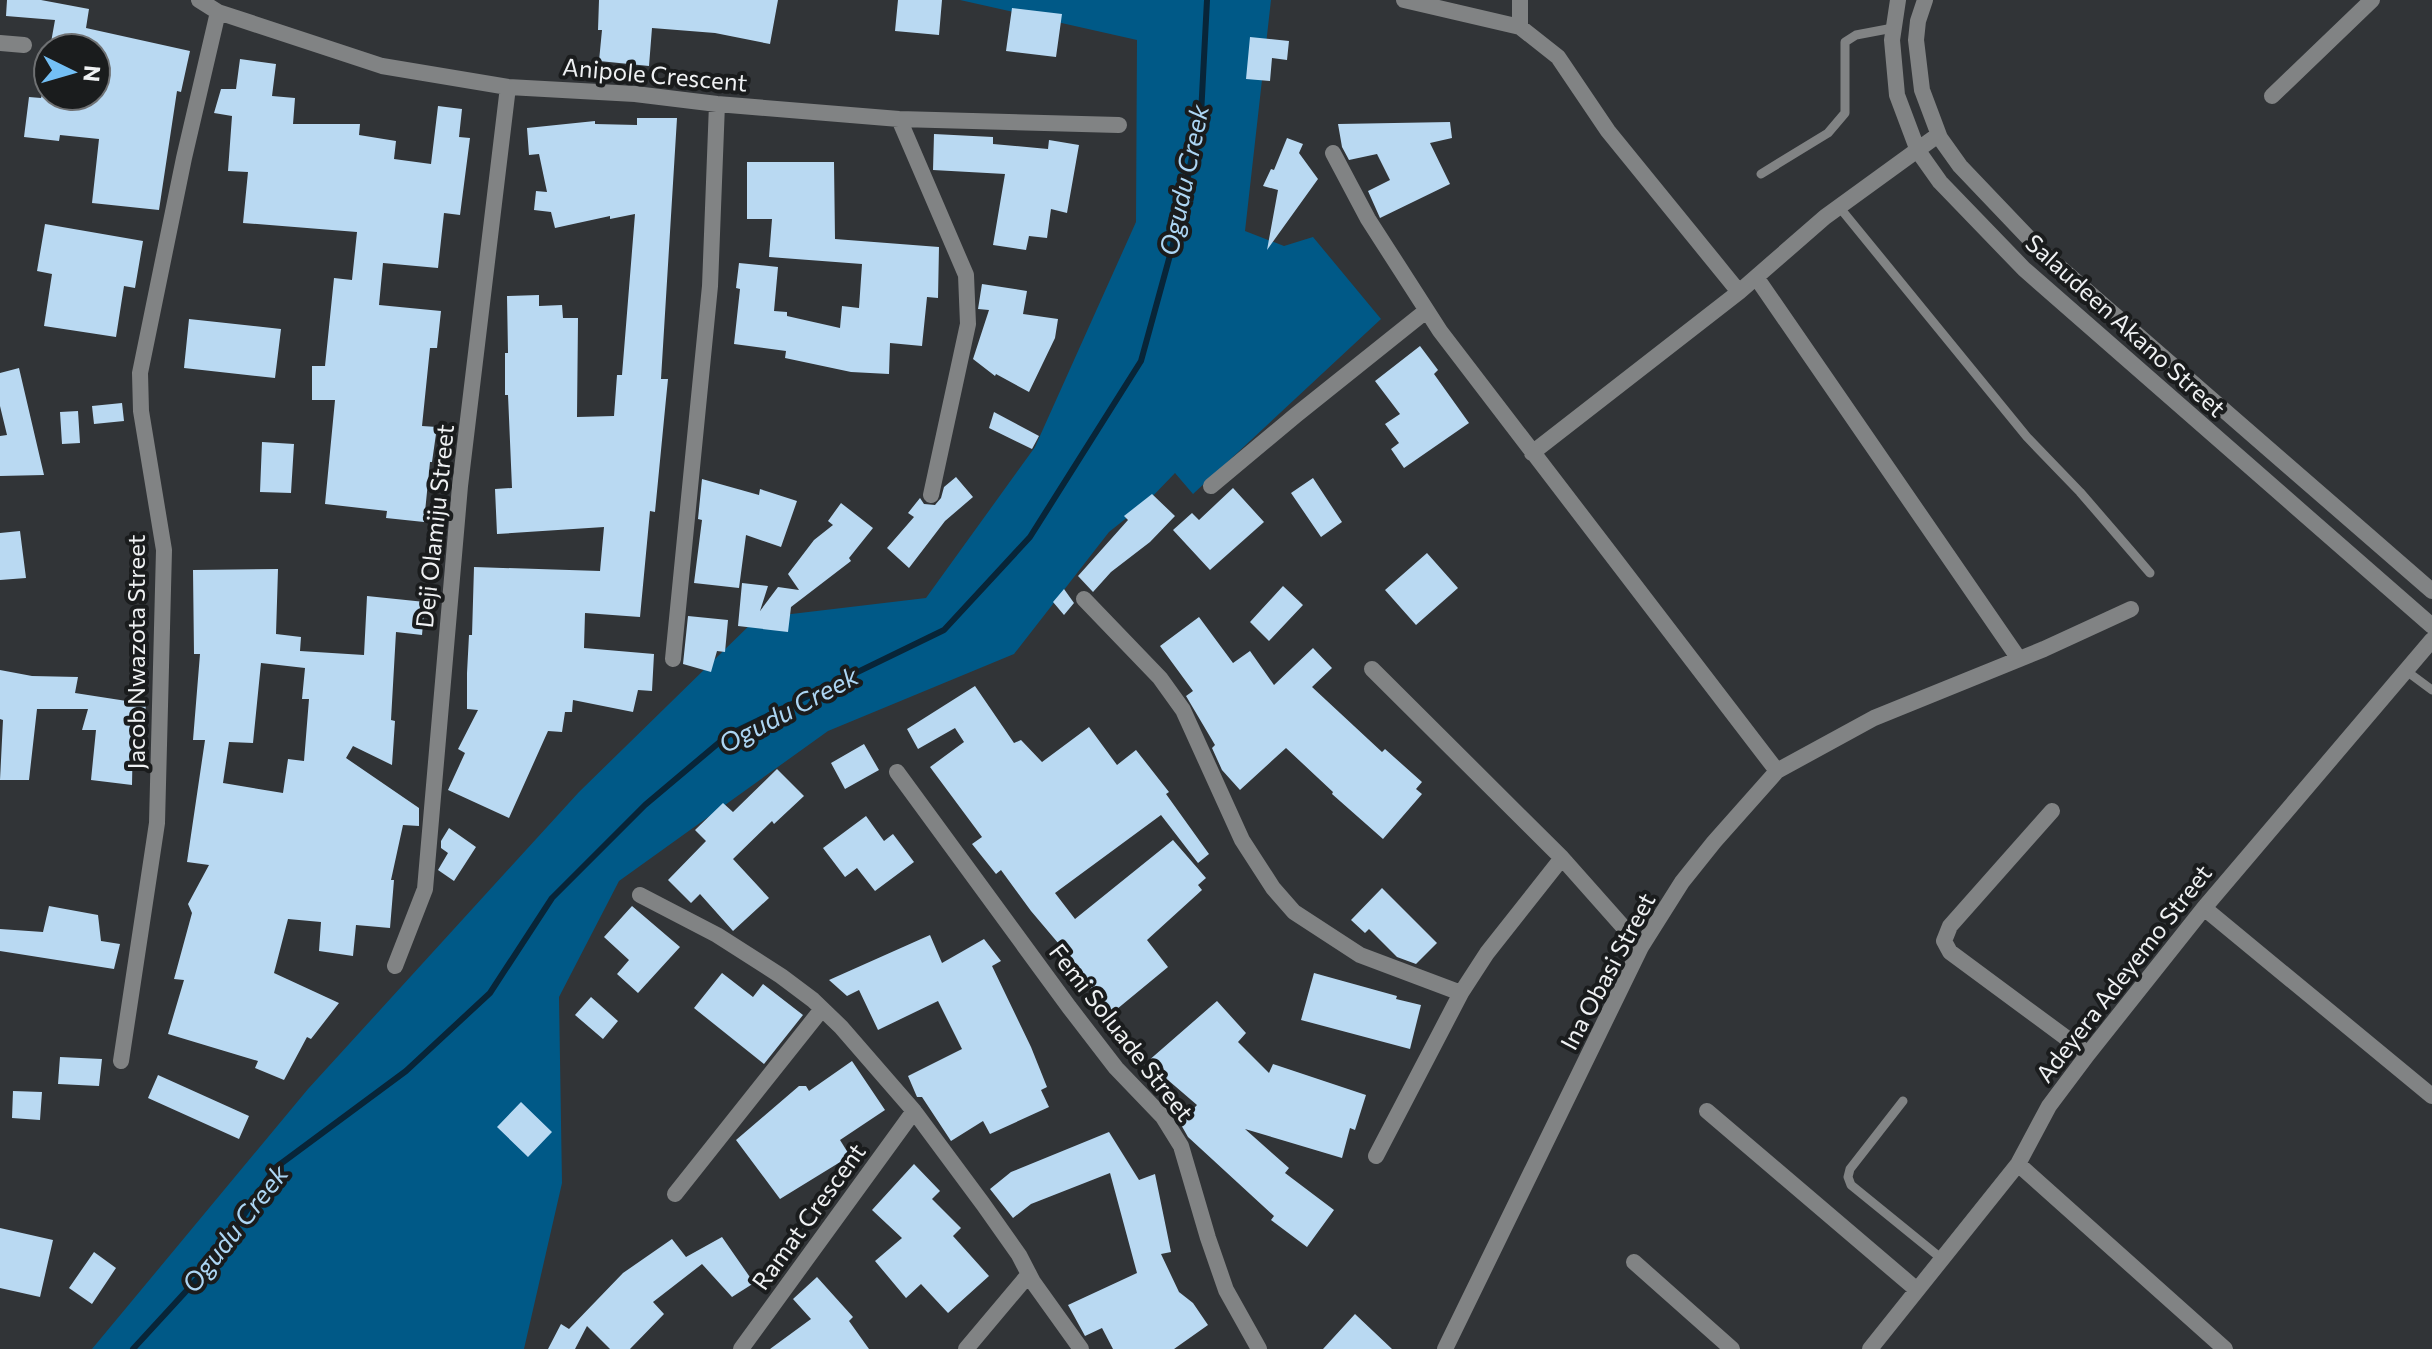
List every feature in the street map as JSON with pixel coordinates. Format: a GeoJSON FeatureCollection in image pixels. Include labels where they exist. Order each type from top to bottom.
{"type":"FeatureCollection","features":[{"type":"Feature","properties":{"kind":"street","name":"Anipole Crescent"},"geometry":{"type":"LineString","coordinates":[[199,0],[218,12],[382,66],[508,87],[635,94],[899,119],[1119,125]]}},
{"type":"Feature","properties":{"kind":"street"},"geometry":{"type":"LineString","coordinates":[[1404,0],[1520,27],[1558,57],[1608,131],[1739,292]]}},
{"type":"Feature","properties":{"kind":"street"},"geometry":{"type":"LineString","coordinates":[[1520,0],[1520,27]]}},
{"type":"Feature","properties":{"kind":"street","name":"Salaudeen Akano Street"},"geometry":{"type":"LineString","coordinates":[[1898,0],[1893,28],[1897,95],[1918,151],[1940,182],[2024,269],[2432,626]]}},
{"type":"Feature","properties":{"kind":"street"},"geometry":{"type":"LineString","coordinates":[[1925,0],[1918,21],[1922,90],[1938,135],[1960,166],[2041,251],[2432,591]]}},
{"type":"Feature","properties":{"kind":"street"},"geometry":{"type":"LineString","coordinates":[[2272,96],[2372,0]]}},
{"type":"Feature","properties":{"kind":"street","name":"Jacob Nwazota Street"},"geometry":{"type":"LineString","coordinates":[[121,1061],[157,823],[164,550],[141,411],[140,373],[218,12]]}},
{"type":"Feature","properties":{"kind":"street"},"geometry":{"type":"LineString","coordinates":[[0,43],[24,45]]}},
{"type":"Feature","properties":{"kind":"street","name":"Deji Olamiju Street"},"geometry":{"type":"LineString","coordinates":[[395,966],[425,889],[460,486],[508,87]]}},
{"type":"Feature","properties":{"kind":"street"},"geometry":{"type":"LineString","coordinates":[[673,659],[710,286],[717,104]]}},
{"type":"Feature","properties":{"kind":"street"},"geometry":{"type":"LineString","coordinates":[[899,119],[966,275],[968,324],[931,495]]}},
{"type":"Feature","properties":{"kind":"street"},"geometry":{"type":"LineString","coordinates":[[1532,453],[1739,292],[1825,217],[1938,135]]}},
{"type":"Feature","properties":{"kind":"street"},"geometry":{"type":"LineString","coordinates":[[1333,153],[1368,219],[1426,311],[1777,771]]}},
{"type":"Feature","properties":{"kind":"street"},"geometry":{"type":"LineString","coordinates":[[1756,277],[2019,659]]}},
{"type":"Feature","properties":{"kind":"street"},"geometry":{"type":"LineString","coordinates":[[1211,486],[1426,311]]}},
{"type":"Feature","properties":{"kind":"street"},"geometry":{"type":"LineString","coordinates":[[1084,599],[1160,678],[1183,710],[1242,840],[1273,888],[1294,912],[1360,955],[1461,993]]}},
{"type":"Feature","properties":{"kind":"street","name":"Ina Obasi Street"},"geometry":{"type":"LineString","coordinates":[[1445,1349],[1641,947],[1682,882],[1777,771],[1874,718],[2131,609]]}},
{"type":"Feature","properties":{"kind":"street","name":"Adeyera Adeyemo Street"},"geometry":{"type":"LineString","coordinates":[[1870,1349],[2018,1164],[2049,1106],[2088,1054],[2204,908],[2432,640]]}},
{"type":"Feature","properties":{"kind":"street"},"geometry":{"type":"LineString","coordinates":[[1372,669],[1562,858],[1641,947]]}},
{"type":"Feature","properties":{"kind":"street","name":"Femi Soluade Street"},"geometry":{"type":"LineString","coordinates":[[897,772],[1116,1068],[1163,1117],[1181,1146],[1226,1290],[1259,1349]]}},
{"type":"Feature","properties":{"kind":"street"},"geometry":{"type":"LineString","coordinates":[[2052,811],[1950,926],[1944,941],[1950,952],[2088,1054]]}},
{"type":"Feature","properties":{"kind":"street"},"geometry":{"type":"LineString","coordinates":[[1376,1156],[1461,993],[1487,953],[1562,858]]}},
{"type":"Feature","properties":{"kind":"street"},"geometry":{"type":"LineString","coordinates":[[640,895],[717,935],[781,976],[841,1027],[914,1111],[1001,1229],[1081,1349]]}},
{"type":"Feature","properties":{"kind":"street"},"geometry":{"type":"LineString","coordinates":[[2204,908],[2432,1096]]}},
{"type":"Feature","properties":{"kind":"street"},"geometry":{"type":"LineString","coordinates":[[675,1194],[822,1009]]}},
{"type":"Feature","properties":{"kind":"street","name":"Ramat Crescent"},"geometry":{"type":"LineString","coordinates":[[741,1349],[914,1111]]}},
{"type":"Feature","properties":{"kind":"street"},"geometry":{"type":"LineString","coordinates":[[1707,1111],[1917,1290]]}},
{"type":"Feature","properties":{"kind":"street"},"geometry":{"type":"LineString","coordinates":[[2018,1164],[2225,1349]]}},
{"type":"Feature","properties":{"kind":"street"},"geometry":{"type":"LineString","coordinates":[[1634,1262],[1732,1349]]}},
{"type":"Feature","properties":{"kind":"street"},"geometry":{"type":"LineString","coordinates":[[966,1349],[1029,1274]]}},
{"type":"Feature","properties":{"kind":"lane"},"geometry":{"type":"LineString","coordinates":[[1761,174],[1828,133],[1845,113],[1845,42],[1856,35],[1893,28]]}},
{"type":"Feature","properties":{"kind":"lane"},"geometry":{"type":"LineString","coordinates":[[1840,208],[2027,437],[2080,492],[2150,573]]}},
{"type":"Feature","properties":{"kind":"lane"},"geometry":{"type":"LineString","coordinates":[[2405,670],[2432,690]]}},
{"type":"Feature","properties":{"kind":"lane"},"geometry":{"type":"LineString","coordinates":[[1903,1101],[1850,1169],[1848,1177],[1851,1185],[1942,1259]]}},
{"type":"Feature","properties":{"kind":"shaded area"},"geometry":{"type":"Polygon","coordinates":[[[960,0],[1271,0],[1245,231],[1284,246],[1313,237],[1381,319],[1193,494],[1175,473],[1149,500],[1109,532],[1014,654],[828,731],[619,881],[559,997],[562,1183],[524,1349],[92,1349],[308,1089],[579,792],[757,618],[926,598],[1035,447],[1136,222],[1137,40],[960,0]]]}},
{"type":"Feature","properties":{"kind":"building"},"geometry":{"type":"Polygon","coordinates":[[[7,0],[41,0],[89,9],[86,28],[104,32],[53,32],[55,20],[6,16],[7,0]]]}},
{"type":"Feature","properties":{"kind":"building"},"geometry":{"type":"Polygon","coordinates":[[[599,0],[778,0],[770,44],[715,33],[652,28],[649,66],[599,61],[602,30],[598,30],[599,0]]]}},
{"type":"Feature","properties":{"kind":"building"},"geometry":{"type":"Polygon","coordinates":[[[898,0],[942,0],[939,35],[895,31],[898,0]]]}},
{"type":"Feature","properties":{"kind":"building"},"geometry":{"type":"Polygon","coordinates":[[[1012,8],[1062,14],[1056,57],[1006,51],[1012,8]]]}},
{"type":"Feature","properties":{"kind":"building"},"geometry":{"type":"Polygon","coordinates":[[[112,34],[190,51],[181,92],[177,91],[159,210],[92,203],[99,139],[60,135],[59,141],[24,137],[29,97],[32,97],[32,112],[112,112],[112,34]]]}},
{"type":"Feature","properties":{"kind":"building"},"geometry":{"type":"Polygon","coordinates":[[[1250,37],[1289,41],[1287,60],[1272,58],[1270,81],[1246,79],[1250,37]]]}},
{"type":"Feature","properties":{"kind":"building"},"geometry":{"type":"Polygon","coordinates":[[[240,59],[276,64],[272,96],[295,98],[293,124],[360,124],[359,135],[396,141],[394,159],[431,164],[438,106],[462,109],[459,137],[470,138],[460,215],[444,213],[438,268],[383,263],[379,305],[441,311],[437,348],[430,348],[422,426],[437,427],[424,522],[386,518],[387,511],[325,504],[335,400],[312,400],[312,366],[325,366],[334,278],[352,280],[357,232],[243,223],[248,172],[228,171],[232,116],[214,113],[221,89],[236,89],[240,59]]]}},
{"type":"Feature","properties":{"kind":"building"},"geometry":{"type":"Polygon","coordinates":[[[637,118],[677,118],[661,379],[668,379],[655,512],[650,511],[640,617],[585,613],[584,648],[654,654],[652,691],[638,690],[633,712],[573,700],[572,712],[565,712],[562,732],[548,731],[509,818],[448,790],[465,753],[458,749],[478,710],[467,709],[474,567],[600,571],[604,527],[497,534],[495,489],[512,488],[508,395],[505,395],[507,296],[539,295],[539,306],[562,305],[563,318],[578,318],[577,417],[614,416],[617,375],[622,375],[635,214],[555,228],[551,212],[534,210],[536,191],[547,192],[539,154],[529,155],[527,128],[595,121],[595,124],[637,125],[637,118]]]}},
{"type":"Feature","properties":{"kind":"building"},"geometry":{"type":"Polygon","coordinates":[[[1450,122],[1452,138],[1430,143],[1450,184],[1380,218],[1368,191],[1390,180],[1377,154],[1349,160],[1342,147],[1338,124],[1450,122]]]}},
{"type":"Feature","properties":{"kind":"building"},"geometry":{"type":"Polygon","coordinates":[[[934,134],[993,137],[993,144],[1048,149],[1049,140],[1079,145],[1067,213],[1051,209],[1047,238],[1029,236],[1026,250],[993,245],[1005,174],[933,170],[934,134]]]}},
{"type":"Feature","properties":{"kind":"building"},"geometry":{"type":"Polygon","coordinates":[[[1287,138],[1303,144],[1299,153],[1318,179],[1267,250],[1278,190],[1263,186],[1271,169],[1274,170],[1287,138]]]}},
{"type":"Feature","properties":{"kind":"building"},"geometry":{"type":"Polygon","coordinates":[[[747,162],[834,162],[835,239],[939,247],[938,298],[927,297],[922,346],[890,343],[889,374],[851,372],[785,358],[786,351],[734,344],[740,289],[736,288],[739,263],[778,267],[774,311],[787,312],[787,316],[840,328],[842,306],[859,308],[862,264],[769,257],[772,219],[747,219],[747,162]]]}},
{"type":"Feature","properties":{"kind":"building"},"geometry":{"type":"Polygon","coordinates":[[[45,224],[143,241],[135,288],[124,286],[116,337],[44,326],[52,274],[37,271],[45,224]]]}},
{"type":"Feature","properties":{"kind":"building"},"geometry":{"type":"Polygon","coordinates":[[[982,284],[1027,291],[1023,314],[1058,319],[1055,338],[1029,392],[995,376],[973,359],[989,310],[978,309],[982,284]]]}},
{"type":"Feature","properties":{"kind":"building"},"geometry":{"type":"Polygon","coordinates":[[[189,319],[281,329],[275,378],[184,368],[189,319]]]}},
{"type":"Feature","properties":{"kind":"building"},"geometry":{"type":"Polygon","coordinates":[[[1420,346],[1438,370],[1434,374],[1469,423],[1404,468],[1391,449],[1399,443],[1385,424],[1400,414],[1375,381],[1420,346]]]}},
{"type":"Feature","properties":{"kind":"building"},"geometry":{"type":"Polygon","coordinates":[[[19,368],[44,475],[0,476],[0,436],[7,435],[0,406],[0,373],[19,368]]]}},
{"type":"Feature","properties":{"kind":"building"},"geometry":{"type":"Polygon","coordinates":[[[122,403],[124,421],[94,424],[92,406],[122,403]]]}},
{"type":"Feature","properties":{"kind":"building"},"geometry":{"type":"Polygon","coordinates":[[[78,411],[80,443],[62,444],[60,412],[78,411]]]}},
{"type":"Feature","properties":{"kind":"building"},"geometry":{"type":"Polygon","coordinates":[[[994,412],[1039,436],[1032,449],[989,428],[994,412]]]}},
{"type":"Feature","properties":{"kind":"building"},"geometry":{"type":"Polygon","coordinates":[[[262,442],[294,444],[291,493],[260,492],[262,442]]]}},
{"type":"Feature","properties":{"kind":"building"},"geometry":{"type":"Polygon","coordinates":[[[956,477],[973,497],[945,521],[909,568],[887,548],[914,517],[908,513],[920,498],[924,504],[935,505],[944,487],[956,477]]]}},
{"type":"Feature","properties":{"kind":"building"},"geometry":{"type":"Polygon","coordinates":[[[1313,478],[1342,522],[1321,537],[1291,493],[1313,478]]]}},
{"type":"Feature","properties":{"kind":"building"},"geometry":{"type":"Polygon","coordinates":[[[702,479],[759,495],[760,489],[797,501],[781,547],[746,535],[739,588],[694,583],[702,520],[698,519],[702,479]]]}},
{"type":"Feature","properties":{"kind":"building"},"geometry":{"type":"Polygon","coordinates":[[[1233,488],[1264,522],[1210,570],[1173,530],[1192,513],[1199,520],[1233,488]]]}},
{"type":"Feature","properties":{"kind":"building"},"geometry":{"type":"Polygon","coordinates":[[[1152,494],[1175,516],[1150,542],[1111,572],[1093,592],[1078,576],[1128,520],[1124,516],[1152,494]]]}},
{"type":"Feature","properties":{"kind":"building"},"geometry":{"type":"Polygon","coordinates":[[[841,503],[873,528],[849,558],[851,561],[791,607],[788,632],[738,626],[742,583],[768,586],[760,611],[778,587],[799,590],[788,574],[814,540],[833,525],[828,521],[841,503]]]}},
{"type":"Feature","properties":{"kind":"building"},"geometry":{"type":"Polygon","coordinates":[[[20,531],[26,578],[0,580],[0,533],[20,531]]]}},
{"type":"Feature","properties":{"kind":"building"},"geometry":{"type":"Polygon","coordinates":[[[1427,553],[1458,588],[1416,625],[1385,590],[1427,553]]]}},
{"type":"Feature","properties":{"kind":"building"},"geometry":{"type":"Polygon","coordinates":[[[278,569],[276,634],[301,637],[300,651],[364,655],[367,596],[425,602],[422,635],[396,632],[392,765],[353,746],[346,758],[419,808],[419,826],[403,825],[391,880],[394,880],[390,928],[356,925],[353,956],[319,951],[321,922],[288,919],[274,973],[339,1003],[311,1039],[307,1037],[284,1080],[255,1068],[258,1061],[168,1034],[184,980],[174,979],[192,913],[188,904],[209,865],[187,862],[205,740],[193,740],[200,654],[194,654],[193,570],[278,569]],[[261,663],[253,743],[229,742],[223,783],[283,793],[288,759],[304,761],[309,699],[302,699],[305,668],[261,663]]]}},
{"type":"Feature","properties":{"kind":"building"},"geometry":{"type":"Polygon","coordinates":[[[1283,586],[1303,605],[1269,641],[1250,622],[1283,586]]]}},
{"type":"Feature","properties":{"kind":"building"},"geometry":{"type":"Polygon","coordinates":[[[1064,589],[1074,603],[1064,615],[1053,602],[1064,589]]]}},
{"type":"Feature","properties":{"kind":"building"},"geometry":{"type":"Polygon","coordinates":[[[688,616],[728,620],[725,652],[717,651],[711,672],[683,664],[688,616]]]}},
{"type":"Feature","properties":{"kind":"building"},"geometry":{"type":"Polygon","coordinates":[[[1199,617],[1233,663],[1250,651],[1274,685],[1313,648],[1332,668],[1312,687],[1382,752],[1385,749],[1422,782],[1416,789],[1422,794],[1383,839],[1286,748],[1240,790],[1222,770],[1212,748],[1215,745],[1186,696],[1193,691],[1160,646],[1199,617]]]}},
{"type":"Feature","properties":{"kind":"building"},"geometry":{"type":"Polygon","coordinates":[[[0,670],[32,676],[78,677],[75,693],[146,704],[143,732],[133,732],[132,785],[91,780],[96,730],[82,730],[88,709],[37,709],[29,780],[0,780],[3,720],[0,719],[0,670]]]}},
{"type":"Feature","properties":{"kind":"building"},"geometry":{"type":"Polygon","coordinates":[[[975,686],[1014,743],[1021,740],[1042,762],[1089,727],[1117,765],[1136,750],[1169,792],[1166,794],[1209,854],[1198,863],[1161,815],[1055,893],[1075,919],[1173,840],[1206,878],[1198,885],[1202,890],[1147,940],[1168,967],[1111,1014],[1083,979],[1086,976],[1001,870],[996,874],[972,844],[982,837],[930,767],[964,742],[955,728],[918,749],[907,729],[975,686]]]}},
{"type":"Feature","properties":{"kind":"building"},"geometry":{"type":"Polygon","coordinates":[[[864,744],[879,770],[845,789],[831,763],[864,744]]]}},
{"type":"Feature","properties":{"kind":"building"},"geometry":{"type":"Polygon","coordinates":[[[777,769],[804,796],[774,824],[772,821],[733,859],[769,898],[733,931],[700,894],[691,903],[668,880],[706,841],[695,830],[723,803],[733,812],[777,769]]]}},
{"type":"Feature","properties":{"kind":"building"},"geometry":{"type":"Polygon","coordinates":[[[866,816],[884,841],[893,834],[914,862],[875,891],[857,868],[845,877],[823,848],[866,816]]]}},
{"type":"Feature","properties":{"kind":"building"},"geometry":{"type":"Polygon","coordinates":[[[449,828],[476,847],[454,881],[438,870],[448,853],[441,848],[441,841],[449,828]]]}},
{"type":"Feature","properties":{"kind":"building"},"geometry":{"type":"Polygon","coordinates":[[[1382,888],[1437,943],[1416,964],[1397,957],[1369,929],[1365,933],[1351,920],[1382,888]]]}},
{"type":"Feature","properties":{"kind":"building"},"geometry":{"type":"Polygon","coordinates":[[[49,906],[98,915],[101,941],[120,944],[114,969],[0,951],[0,929],[43,932],[49,906]]]}},
{"type":"Feature","properties":{"kind":"building"},"geometry":{"type":"Polygon","coordinates":[[[632,906],[680,947],[638,993],[617,974],[629,960],[604,937],[632,906]]]}},
{"type":"Feature","properties":{"kind":"building"},"geometry":{"type":"Polygon","coordinates":[[[930,935],[942,963],[984,939],[1001,961],[992,966],[1031,1047],[1047,1087],[1041,1090],[1049,1107],[990,1134],[983,1121],[951,1141],[922,1097],[917,1097],[908,1076],[962,1049],[938,1001],[878,1030],[859,990],[847,996],[829,980],[930,935]]]}},
{"type":"Feature","properties":{"kind":"building"},"geometry":{"type":"Polygon","coordinates":[[[722,973],[753,997],[763,984],[803,1015],[764,1064],[694,1008],[722,973]]]}},
{"type":"Feature","properties":{"kind":"building"},"geometry":{"type":"Polygon","coordinates":[[[1314,973],[1421,1005],[1410,1049],[1301,1020],[1314,973]]]}},
{"type":"Feature","properties":{"kind":"building"},"geometry":{"type":"Polygon","coordinates":[[[591,997],[618,1021],[603,1039],[575,1015],[591,997]]]}},
{"type":"Feature","properties":{"kind":"building"},"geometry":{"type":"Polygon","coordinates":[[[1217,1001],[1246,1033],[1238,1042],[1269,1073],[1273,1064],[1366,1095],[1355,1130],[1350,1128],[1342,1158],[1245,1129],[1289,1168],[1285,1173],[1334,1210],[1307,1247],[1271,1220],[1274,1216],[1188,1137],[1180,1123],[1197,1105],[1147,1062],[1217,1001]]]}},
{"type":"Feature","properties":{"kind":"building"},"geometry":{"type":"Polygon","coordinates":[[[60,1057],[102,1059],[99,1086],[58,1084],[60,1057]]]}},
{"type":"Feature","properties":{"kind":"building"},"geometry":{"type":"Polygon","coordinates":[[[852,1061],[885,1110],[840,1140],[850,1156],[780,1199],[736,1140],[799,1086],[806,1086],[809,1091],[852,1061]]]}},
{"type":"Feature","properties":{"kind":"building"},"geometry":{"type":"Polygon","coordinates":[[[158,1075],[249,1116],[239,1139],[148,1098],[158,1075]]]}},
{"type":"Feature","properties":{"kind":"building"},"geometry":{"type":"Polygon","coordinates":[[[13,1091],[42,1092],[40,1120],[12,1118],[13,1091]]]}},
{"type":"Feature","properties":{"kind":"building"},"geometry":{"type":"Polygon","coordinates":[[[521,1102],[552,1132],[528,1157],[497,1127],[521,1102]]]}},
{"type":"Feature","properties":{"kind":"building"},"geometry":{"type":"Polygon","coordinates":[[[1109,1132],[1139,1180],[1155,1174],[1171,1252],[1161,1254],[1179,1292],[1193,1303],[1208,1325],[1174,1349],[1113,1349],[1102,1328],[1085,1336],[1068,1305],[1137,1273],[1110,1173],[1031,1204],[1013,1218],[990,1189],[1011,1172],[1109,1132]]]}},
{"type":"Feature","properties":{"kind":"building"},"geometry":{"type":"Polygon","coordinates":[[[914,1164],[940,1191],[932,1199],[961,1228],[953,1236],[989,1276],[948,1313],[921,1284],[906,1298],[875,1261],[902,1238],[872,1210],[914,1164]]]}},
{"type":"Feature","properties":{"kind":"building"},"geometry":{"type":"Polygon","coordinates":[[[0,1228],[53,1240],[40,1297],[0,1288],[0,1228]]]}},
{"type":"Feature","properties":{"kind":"building"},"geometry":{"type":"Polygon","coordinates":[[[722,1237],[754,1283],[732,1297],[702,1264],[653,1302],[664,1314],[630,1349],[610,1349],[587,1326],[575,1349],[548,1349],[561,1324],[569,1329],[623,1273],[672,1239],[686,1257],[722,1237]]]}},
{"type":"Feature","properties":{"kind":"building"},"geometry":{"type":"Polygon","coordinates":[[[94,1252],[116,1268],[92,1304],[69,1288],[94,1252]]]}},
{"type":"Feature","properties":{"kind":"building"},"geometry":{"type":"Polygon","coordinates":[[[817,1277],[853,1317],[849,1321],[869,1349],[770,1349],[811,1319],[793,1299],[817,1277]]]}},
{"type":"Feature","properties":{"kind":"building"},"geometry":{"type":"Polygon","coordinates":[[[1355,1314],[1392,1349],[1323,1349],[1355,1314]]]}},
{"type":"Feature","properties":{"kind":"waterway","name":"Ogudu Creek"},"geometry":{"type":"LineString","coordinates":[[133,1349],[212,1263],[275,1168],[406,1071],[490,993],[552,898],[645,805],[728,735],[944,630],[1030,537],[1141,361],[1175,237],[1201,115],[1207,0]]}}]}
